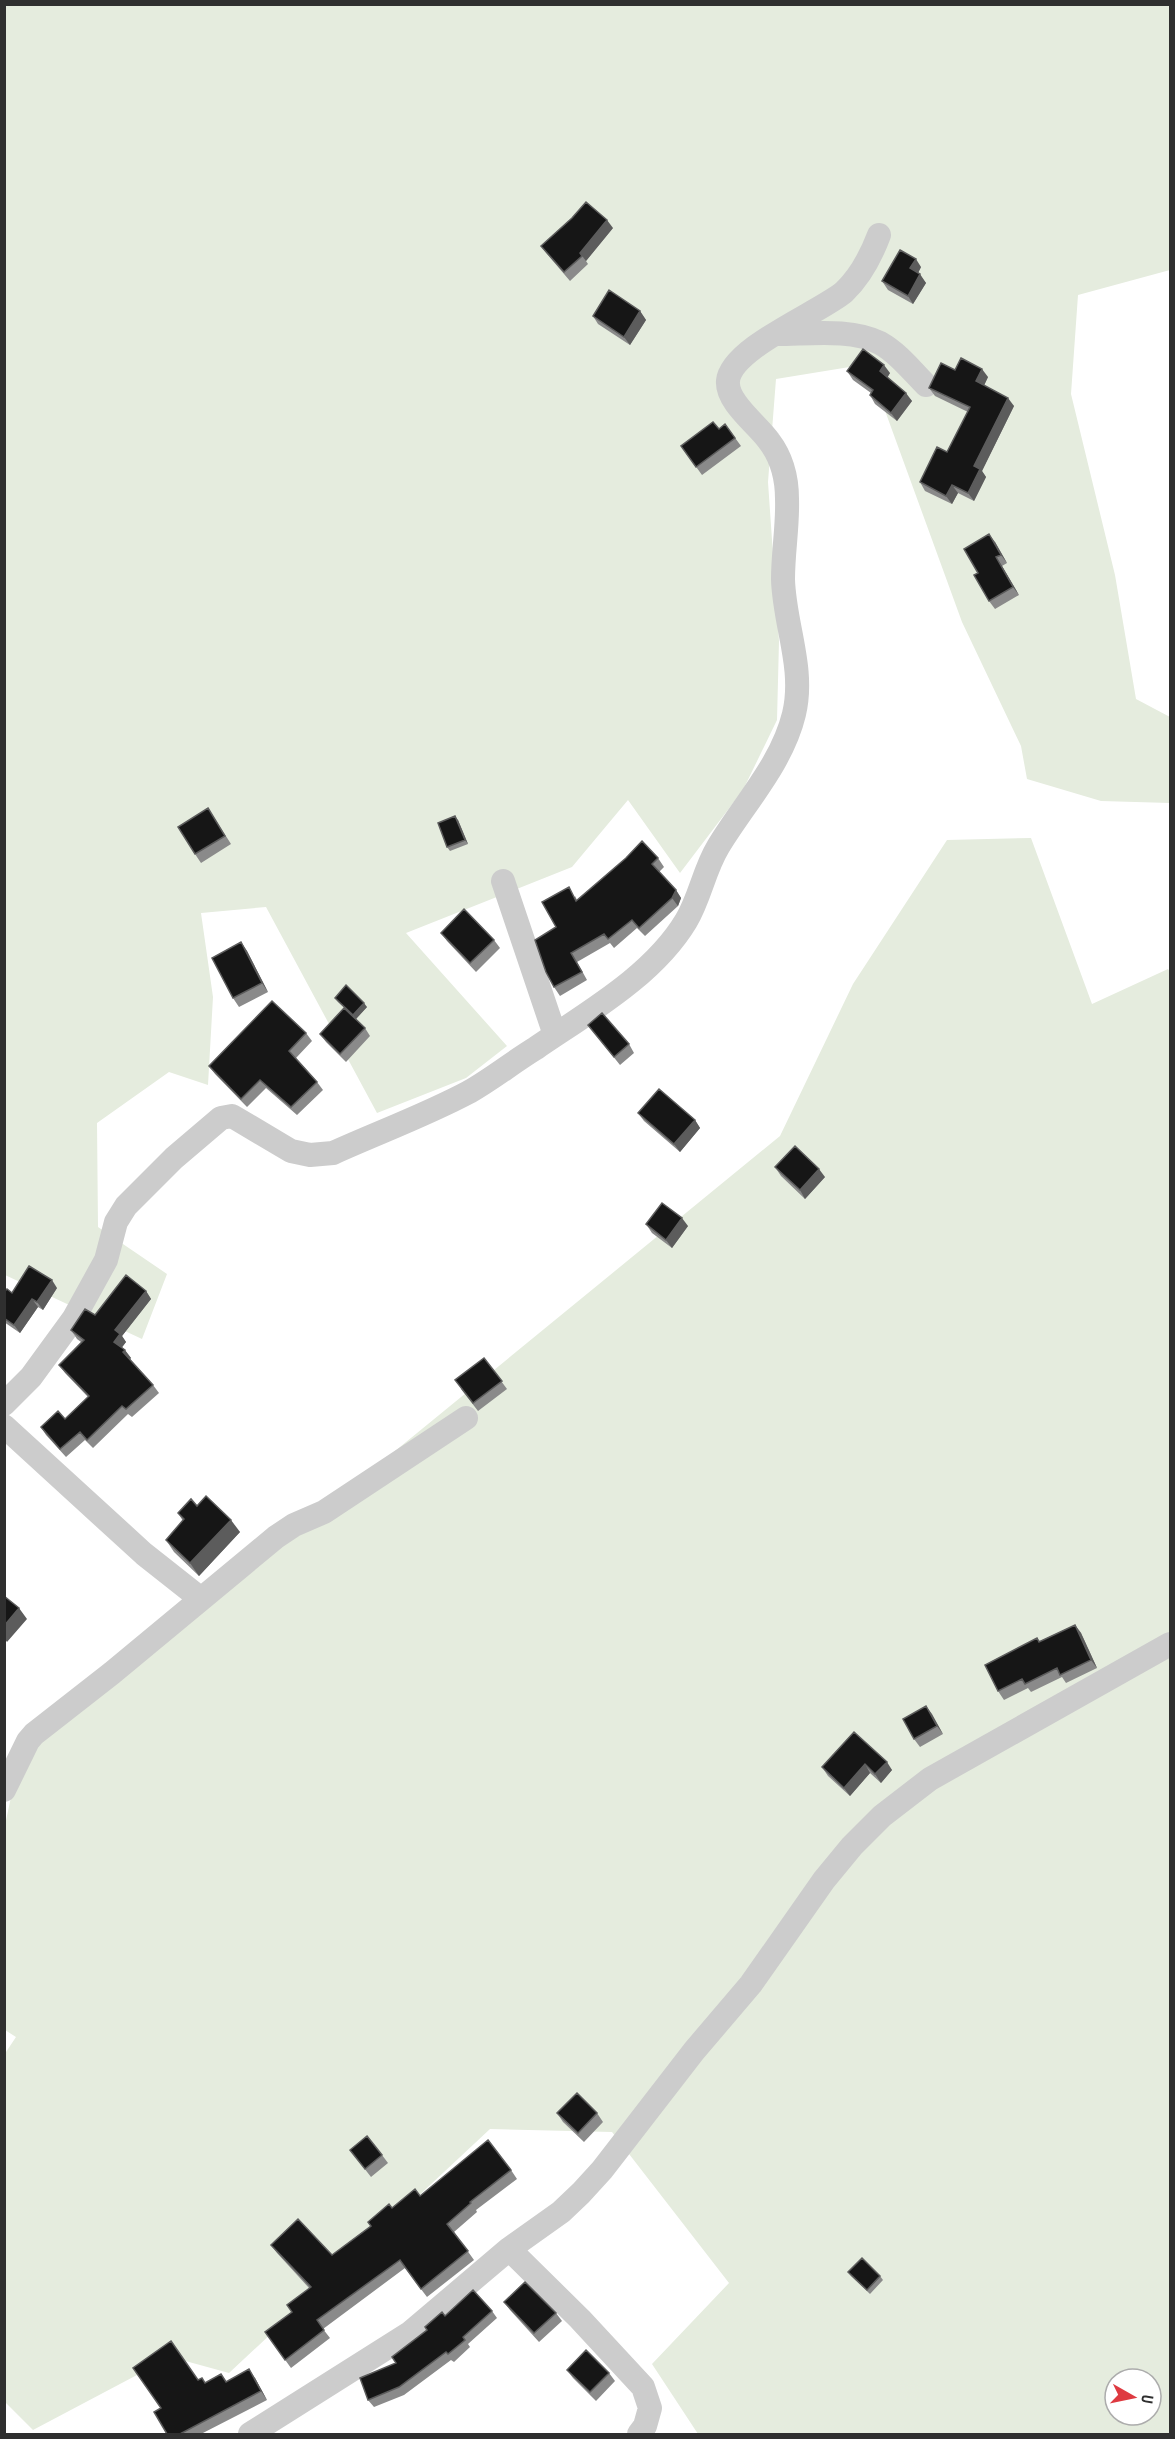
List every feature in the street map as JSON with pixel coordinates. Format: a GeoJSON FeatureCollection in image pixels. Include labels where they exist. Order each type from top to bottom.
{"type":"FeatureCollection","features":[{"type":"Feature","properties":{"kind":"street"},"geometry":{"type":"LineString","coordinates":[[4,1404],[31,1377],[74,1318],[102,1267],[116,1222],[126,1206],[174,1158],[221,1118],[232,1116],[291,1151],[310,1155],[333,1153],[469,1092],[608,1000],[652,961],[686,922],[717,849],[756,793],[794,716],[797,672],[783,579],[787,479],[779,457],[770,442],[730,393],[728,380],[734,368],[753,349],[774,334],[823,308],[845,291],[870,258],[879,235]]}},
{"type":"Feature","properties":{"kind":"street"},"geometry":{"type":"LineString","coordinates":[[774,334],[850,335],[868,339],[894,353],[926,385]]}},
{"type":"Feature","properties":{"kind":"street"},"geometry":{"type":"LineString","coordinates":[[503,881],[555,1035]]}},
{"type":"Feature","properties":{"kind":"street"},"geometry":{"type":"LineString","coordinates":[[4,1790],[28,1741],[34,1734],[112,1673],[276,1537],[294,1525],[324,1512],[466,1418]]}},
{"type":"Feature","properties":{"kind":"street"},"geometry":{"type":"LineString","coordinates":[[4,1426],[144,1554],[201,1599]]}},
{"type":"Feature","properties":{"kind":"street"},"geometry":{"type":"LineString","coordinates":[[250,2434],[410,2333],[509,2249],[561,2212],[602,2170],[694,2051],[751,1983],[824,1880],[852,1846],[882,1816],[930,1779],[1170,1644]]}},
{"type":"Feature","properties":{"kind":"street"},"geometry":{"type":"LineString","coordinates":[[509,2249],[580,2319],[643,2387],[650,2408],[645,2426],[639,2434]]}},
{"type":"Feature","properties":{"kind":"shaded area"},"geometry":{"type":"Polygon","coordinates":[[[5,5],[1170,5],[1170,270],[1078,295],[1071,394],[1115,575],[1136,699],[1170,717],[1170,803],[1101,801],[1027,779],[1021,746],[962,622],[868,364],[776,379],[768,482],[779,641],[777,720],[743,790],[680,873],[628,800],[572,867],[406,933],[507,1046],[466,1078],[377,1113],[266,907],[201,913],[213,997],[208,1085],[169,1072],[97,1123],[98,1227],[167,1274],[142,1339],[5,1275],[5,5]]]}},
{"type":"Feature","properties":{"kind":"shaded area"},"geometry":{"type":"Polygon","coordinates":[[[1031,838],[1092,1004],[1168,969],[1170,972],[1170,2434],[698,2434],[652,2364],[729,2283],[612,2132],[490,2129],[229,2373],[171,2357],[33,2430],[5,2402],[4,2055],[16,2037],[5,2030],[5,1825],[21,1751],[340,1496],[780,1136],[853,984],[947,840],[1031,838]]]}},
{"type":"Feature","properties":{"kind":"building"},"geometry":{"type":"Polygon","coordinates":[[[586,202],[607,220],[580,253],[582,256],[564,272],[541,246],[586,202]]]}},
{"type":"Feature","properties":{"kind":"building"},"geometry":{"type":"Polygon","coordinates":[[[900,250],[916,259],[910,268],[920,274],[908,296],[882,281],[900,250]]]}},
{"type":"Feature","properties":{"kind":"building"},"geometry":{"type":"Polygon","coordinates":[[[609,290],[640,311],[624,337],[593,316],[609,290]]]}},
{"type":"Feature","properties":{"kind":"building"},"geometry":{"type":"Polygon","coordinates":[[[863,349],[884,365],[880,371],[906,393],[891,413],[870,395],[873,390],[847,371],[863,349]]]}},
{"type":"Feature","properties":{"kind":"building"},"geometry":{"type":"Polygon","coordinates":[[[961,358],[982,369],[976,381],[1008,398],[974,466],[980,469],[968,493],[952,485],[946,496],[920,482],[937,447],[947,452],[970,407],[929,388],[941,363],[955,370],[961,358]]]}},
{"type":"Feature","properties":{"kind":"building"},"geometry":{"type":"Polygon","coordinates":[[[713,422],[719,429],[725,424],[735,438],[696,467],[681,446],[713,422]]]}},
{"type":"Feature","properties":{"kind":"building"},"geometry":{"type":"Polygon","coordinates":[[[989,534],[1001,555],[996,557],[1013,587],[989,601],[974,575],[978,573],[964,549],[989,534]]]}},
{"type":"Feature","properties":{"kind":"building"},"geometry":{"type":"Polygon","coordinates":[[[208,808],[225,836],[195,854],[178,827],[208,808]]]}},
{"type":"Feature","properties":{"kind":"building"},"geometry":{"type":"Polygon","coordinates":[[[455,816],[465,840],[447,847],[438,823],[455,816]]]}},
{"type":"Feature","properties":{"kind":"building"},"geometry":{"type":"Polygon","coordinates":[[[642,841],[658,858],[652,864],[676,890],[672,898],[639,928],[632,920],[608,939],[604,934],[571,953],[582,972],[554,987],[535,940],[556,927],[542,902],[569,887],[576,901],[626,858],[642,841]]]}},
{"type":"Feature","properties":{"kind":"building"},"geometry":{"type":"Polygon","coordinates":[[[464,909],[494,940],[470,963],[441,933],[464,909]]]}},
{"type":"Feature","properties":{"kind":"building"},"geometry":{"type":"Polygon","coordinates":[[[241,942],[262,983],[233,998],[212,958],[241,942]]]}},
{"type":"Feature","properties":{"kind":"building"},"geometry":{"type":"Polygon","coordinates":[[[346,985],[364,1003],[353,1015],[335,998],[346,985]]]}},
{"type":"Feature","properties":{"kind":"building"},"geometry":{"type":"Polygon","coordinates":[[[272,1001],[306,1033],[289,1051],[317,1082],[291,1107],[260,1080],[241,1099],[209,1066],[272,1001]]]}},
{"type":"Feature","properties":{"kind":"building"},"geometry":{"type":"Polygon","coordinates":[[[344,1008],[365,1028],[340,1054],[320,1034],[344,1008]]]}},
{"type":"Feature","properties":{"kind":"building"},"geometry":{"type":"Polygon","coordinates":[[[602,1013],[629,1044],[614,1057],[588,1025],[602,1013]]]}},
{"type":"Feature","properties":{"kind":"building"},"geometry":{"type":"Polygon","coordinates":[[[659,1089],[695,1120],[674,1144],[638,1113],[659,1089]]]}},
{"type":"Feature","properties":{"kind":"building"},"geometry":{"type":"Polygon","coordinates":[[[795,1146],[819,1169],[800,1190],[775,1167],[795,1146]]]}},
{"type":"Feature","properties":{"kind":"building"},"geometry":{"type":"Polygon","coordinates":[[[662,1203],[682,1218],[666,1240],[646,1224],[662,1203]]]}},
{"type":"Feature","properties":{"kind":"building"},"geometry":{"type":"Polygon","coordinates":[[[29,1266],[52,1280],[37,1302],[32,1299],[14,1325],[4,1318],[4,1292],[7,1289],[12,1293],[29,1266]]]}},
{"type":"Feature","properties":{"kind":"building"},"geometry":{"type":"Polygon","coordinates":[[[126,1275],[146,1291],[115,1330],[120,1334],[114,1342],[125,1350],[123,1352],[153,1385],[126,1409],[122,1406],[87,1440],[80,1432],[60,1449],[41,1427],[58,1411],[65,1419],[89,1396],[59,1365],[84,1340],[71,1330],[85,1309],[95,1315],[126,1275]]]}},
{"type":"Feature","properties":{"kind":"building"},"geometry":{"type":"Polygon","coordinates":[[[484,1358],[502,1381],[473,1403],[455,1380],[484,1358]]]}},
{"type":"Feature","properties":{"kind":"building"},"geometry":{"type":"Polygon","coordinates":[[[206,1496],[231,1520],[190,1563],[166,1540],[184,1519],[178,1513],[191,1499],[197,1506],[206,1496]]]}},
{"type":"Feature","properties":{"kind":"building"},"geometry":{"type":"Polygon","coordinates":[[[4,1596],[19,1608],[4,1626],[4,1596]]]}},
{"type":"Feature","properties":{"kind":"building"},"geometry":{"type":"Polygon","coordinates":[[[1075,1625],[1091,1660],[1060,1675],[1057,1668],[1025,1684],[1022,1679],[998,1691],[985,1665],[1037,1638],[1039,1642],[1075,1625]]]}},
{"type":"Feature","properties":{"kind":"building"},"geometry":{"type":"Polygon","coordinates":[[[926,1706],[937,1726],[914,1739],[903,1719],[926,1706]]]}},
{"type":"Feature","properties":{"kind":"building"},"geometry":{"type":"Polygon","coordinates":[[[854,1732],[887,1762],[875,1774],[865,1764],[844,1788],[822,1767],[854,1732]]]}},
{"type":"Feature","properties":{"kind":"building"},"geometry":{"type":"Polygon","coordinates":[[[577,2093],[597,2113],[578,2133],[557,2113],[577,2093]]]}},
{"type":"Feature","properties":{"kind":"building"},"geometry":{"type":"Polygon","coordinates":[[[367,2136],[382,2155],[365,2169],[350,2150],[367,2136]]]}},
{"type":"Feature","properties":{"kind":"building"},"geometry":{"type":"Polygon","coordinates":[[[488,2140],[511,2170],[470,2202],[447,2224],[468,2251],[421,2289],[400,2260],[317,2320],[324,2330],[285,2360],[265,2332],[292,2312],[287,2305],[311,2287],[271,2245],[298,2219],[332,2255],[371,2226],[368,2222],[389,2204],[392,2208],[415,2189],[420,2196],[488,2140]]]}},
{"type":"Feature","properties":{"kind":"building"},"geometry":{"type":"Polygon","coordinates":[[[862,2258],[880,2276],[867,2290],[848,2272],[862,2258]]]}},
{"type":"Feature","properties":{"kind":"building"},"geometry":{"type":"Polygon","coordinates":[[[525,2282],[556,2313],[534,2333],[504,2302],[525,2282]]]}},
{"type":"Feature","properties":{"kind":"building"},"geometry":{"type":"Polygon","coordinates":[[[473,2290],[492,2311],[463,2337],[465,2340],[399,2387],[368,2400],[360,2378],[396,2363],[392,2357],[427,2330],[425,2327],[442,2312],[445,2316],[473,2290]]]}},
{"type":"Feature","properties":{"kind":"building"},"geometry":{"type":"Polygon","coordinates":[[[171,2341],[198,2380],[202,2378],[205,2383],[221,2374],[226,2382],[249,2369],[261,2391],[180,2434],[167,2434],[154,2412],[161,2408],[133,2368],[171,2341]]]}},
{"type":"Feature","properties":{"kind":"building"},"geometry":{"type":"Polygon","coordinates":[[[586,2350],[609,2373],[590,2392],[567,2370],[586,2350]]]}}]}
